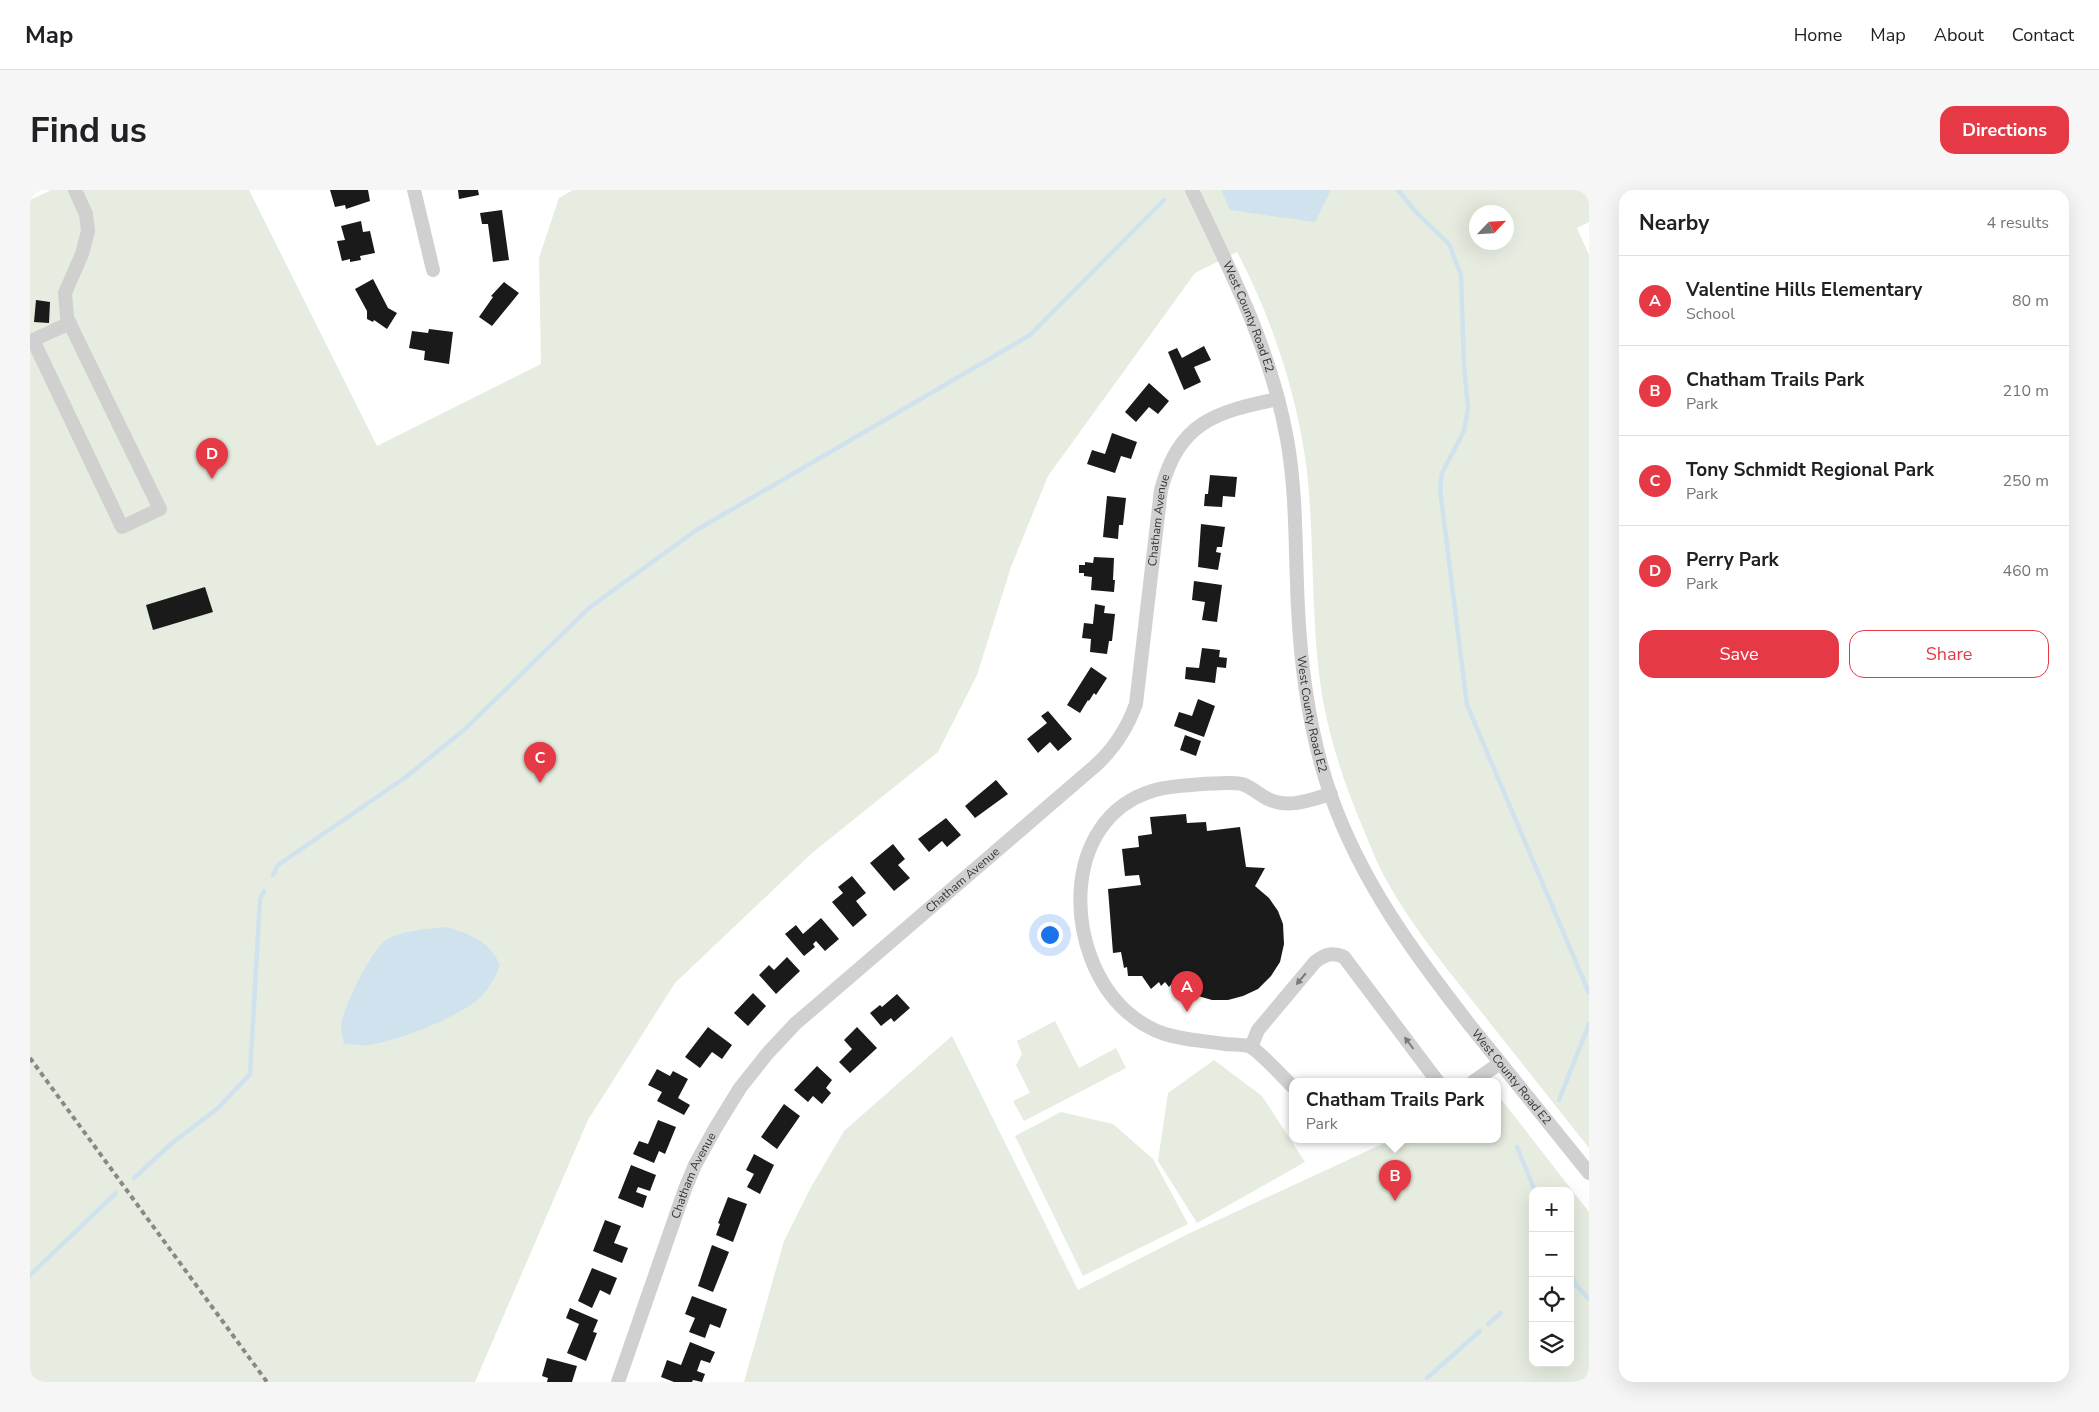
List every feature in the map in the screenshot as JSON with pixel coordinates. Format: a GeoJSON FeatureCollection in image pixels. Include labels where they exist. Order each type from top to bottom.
{"type":"FeatureCollection","features":[{"type":"Feature","properties":{"kind":"street"},"geometry":{"type":"LineString","coordinates":[[70,323],[33,340],[122,528],[160,509],[70,323],[67,318],[65,293],[82,254],[88,230],[86,214],[76,190]]}},
{"type":"Feature","properties":{"kind":"street"},"geometry":{"type":"LineString","coordinates":[[414,190],[433,270]]}},
{"type":"Feature","properties":{"kind":"street","name":"West County Road E2"},"geometry":{"type":"LineString","coordinates":[[1192,190],[1254,324],[1270,368],[1278,399],[1287,440],[1292,477],[1298,609],[1306,694],[1315,738],[1330,794],[1364,870],[1388,914],[1423,964],[1589,1173]]}},
{"type":"Feature","properties":{"kind":"street","name":"Chatham Avenue"},"geometry":{"type":"LineString","coordinates":[[618,1382],[685,1189],[716,1127],[740,1088],[767,1054],[795,1024],[1096,766],[1119,741],[1129,723],[1136,704],[1161,490],[1173,457],[1183,442],[1198,427],[1215,416],[1231,409],[1278,399]]}},
{"type":"Feature","properties":{"kind":"street"},"geometry":{"type":"LineString","coordinates":[[1289,1083],[1251,1046],[1160,1034],[1143,1025],[1125,1010],[1099,976],[1088,950],[1081,925],[1079,894],[1084,865],[1102,828],[1118,809],[1134,797],[1160,788],[1242,784],[1268,799],[1282,804],[1297,804],[1330,794]]}},
{"type":"Feature","properties":{"kind":"street"},"geometry":{"type":"LineString","coordinates":[[1251,1046],[1258,1030],[1315,962],[1322,957],[1336,954],[1344,957],[1435,1078]]}},
{"type":"Feature","properties":{"kind":"street"},"geometry":{"type":"LineString","coordinates":[[1479,1078],[1500,1063]]}},
{"type":"Feature","properties":{"kind":"shaded area"},"geometry":{"type":"Polygon","coordinates":[[[51,190],[249,190],[377,446],[541,364],[539,258],[559,198],[573,190],[1589,190],[1589,222],[1577,228],[1589,255],[1589,1148],[1414,925],[1380,869],[1353,803],[1333,743],[1320,680],[1309,494],[1302,436],[1289,381],[1271,328],[1237,252],[1195,273],[1048,476],[1011,567],[977,675],[938,752],[812,853],[675,983],[588,1120],[475,1382],[30,1382],[30,200],[51,190]]]}},
{"type":"Feature","properties":{"kind":"shaded area"},"geometry":{"type":"Polygon","coordinates":[[[1055,1021],[1079,1068],[1116,1048],[1126,1068],[1024,1121],[1013,1101],[1030,1093],[1016,1065],[1022,1054],[1017,1041],[1055,1021]]]}},
{"type":"Feature","properties":{"kind":"shaded area"},"geometry":{"type":"Polygon","coordinates":[[[952,1036],[1078,1290],[1188,1234],[1385,1143],[1501,1143],[1501,1099],[1570,1187],[1529,1187],[1529,1367],[1574,1367],[1574,1193],[1589,1212],[1589,1382],[744,1382],[784,1241],[811,1187],[844,1131],[952,1036]]]}},
{"type":"Feature","properties":{"kind":"shaded area"},"geometry":{"type":"Polygon","coordinates":[[[1214,1060],[1262,1096],[1289,1137],[1289,1143],[1293,1143],[1305,1162],[1197,1223],[1158,1161],[1168,1093],[1214,1060]]]}},
{"type":"Feature","properties":{"kind":"shaded area"},"geometry":{"type":"Polygon","coordinates":[[[1061,1112],[1113,1124],[1153,1159],[1188,1224],[1083,1276],[1015,1136],[1061,1112]]]}},
{"type":"Feature","properties":{"kind":"water"},"geometry":{"type":"Polygon","coordinates":[[[1221,190],[1331,190],[1315,222],[1230,210],[1221,190]]]}},
{"type":"Feature","properties":{"kind":"water"},"geometry":{"type":"Polygon","coordinates":[[[447,927],[485,944],[496,957],[500,965],[483,995],[452,1016],[394,1039],[368,1045],[344,1044],[341,1025],[347,1006],[366,966],[380,946],[386,940],[400,934],[447,927]]]}},
{"type":"Feature","properties":{"kind":"building"},"geometry":{"type":"Polygon","coordinates":[[[330,190],[368,190],[370,201],[346,209],[345,205],[335,207],[330,190]]]}},
{"type":"Feature","properties":{"kind":"building"},"geometry":{"type":"Polygon","coordinates":[[[458,190],[478,190],[479,195],[459,199],[458,190]]]}},
{"type":"Feature","properties":{"kind":"building"},"geometry":{"type":"Polygon","coordinates":[[[502,210],[509,260],[493,262],[488,224],[482,224],[480,213],[502,210]]]}},
{"type":"Feature","properties":{"kind":"building"},"geometry":{"type":"Polygon","coordinates":[[[361,221],[363,232],[370,231],[375,253],[360,256],[361,260],[350,262],[350,259],[342,261],[337,241],[345,240],[341,226],[361,221]]]}},
{"type":"Feature","properties":{"kind":"building"},"geometry":{"type":"Polygon","coordinates":[[[373,279],[388,308],[397,313],[387,329],[374,320],[373,322],[367,319],[367,311],[355,289],[373,279]]]}},
{"type":"Feature","properties":{"kind":"building"},"geometry":{"type":"Polygon","coordinates":[[[504,282],[519,293],[492,326],[479,317],[493,297],[491,296],[504,282]]]}},
{"type":"Feature","properties":{"kind":"building"},"geometry":{"type":"Polygon","coordinates":[[[36,300],[50,302],[49,323],[34,322],[36,300]]]}},
{"type":"Feature","properties":{"kind":"building"},"geometry":{"type":"Polygon","coordinates":[[[429,329],[453,332],[449,364],[424,360],[425,351],[409,348],[412,331],[428,333],[429,329]]]}},
{"type":"Feature","properties":{"kind":"building"},"geometry":{"type":"Polygon","coordinates":[[[1204,346],[1211,360],[1194,367],[1201,382],[1184,390],[1168,352],[1177,348],[1182,358],[1204,346]]]}},
{"type":"Feature","properties":{"kind":"building"},"geometry":{"type":"Polygon","coordinates":[[[1149,383],[1169,401],[1158,414],[1149,407],[1136,422],[1125,412],[1149,383]]]}},
{"type":"Feature","properties":{"kind":"building"},"geometry":{"type":"Polygon","coordinates":[[[1112,433],[1137,442],[1131,459],[1121,456],[1115,473],[1087,464],[1092,450],[1105,454],[1112,433]]]}},
{"type":"Feature","properties":{"kind":"building"},"geometry":{"type":"Polygon","coordinates":[[[1210,475],[1237,477],[1235,497],[1223,496],[1222,507],[1204,506],[1205,494],[1208,494],[1210,475]]]}},
{"type":"Feature","properties":{"kind":"building"},"geometry":{"type":"Polygon","coordinates":[[[1107,496],[1126,498],[1123,525],[1119,525],[1118,539],[1103,537],[1107,496]]]}},
{"type":"Feature","properties":{"kind":"building"},"geometry":{"type":"Polygon","coordinates":[[[1201,524],[1225,527],[1222,547],[1217,547],[1216,552],[1221,553],[1218,570],[1198,567],[1201,524]]]}},
{"type":"Feature","properties":{"kind":"building"},"geometry":{"type":"Polygon","coordinates":[[[1094,557],[1114,558],[1114,592],[1091,590],[1092,577],[1079,573],[1079,565],[1085,565],[1085,562],[1093,563],[1094,557]]]}},
{"type":"Feature","properties":{"kind":"building"},"geometry":{"type":"Polygon","coordinates":[[[1194,581],[1222,585],[1217,622],[1202,620],[1205,602],[1192,600],[1194,581]]]}},
{"type":"Feature","properties":{"kind":"building"},"geometry":{"type":"Polygon","coordinates":[[[205,587],[213,612],[153,630],[146,605],[205,587]]]}},
{"type":"Feature","properties":{"kind":"building"},"geometry":{"type":"Polygon","coordinates":[[[1095,604],[1105,606],[1104,613],[1115,614],[1112,641],[1109,641],[1107,654],[1090,652],[1091,639],[1082,638],[1084,623],[1093,624],[1095,604]]]}},
{"type":"Feature","properties":{"kind":"building"},"geometry":{"type":"Polygon","coordinates":[[[1202,648],[1220,650],[1219,657],[1227,658],[1226,668],[1217,667],[1215,683],[1185,679],[1186,667],[1199,668],[1202,648]]]}},
{"type":"Feature","properties":{"kind":"building"},"geometry":{"type":"Polygon","coordinates":[[[1091,667],[1107,678],[1096,695],[1094,693],[1080,713],[1067,705],[1091,667]]]}},
{"type":"Feature","properties":{"kind":"building"},"geometry":{"type":"Polygon","coordinates":[[[1198,699],[1215,706],[1204,737],[1174,726],[1179,712],[1192,716],[1198,699]]]}},
{"type":"Feature","properties":{"kind":"building"},"geometry":{"type":"Polygon","coordinates":[[[1048,711],[1072,739],[1058,751],[1050,742],[1038,753],[1027,739],[1047,723],[1041,716],[1048,711]]]}},
{"type":"Feature","properties":{"kind":"building"},"geometry":{"type":"Polygon","coordinates":[[[1185,735],[1201,741],[1196,756],[1180,750],[1185,735]]]}},
{"type":"Feature","properties":{"kind":"building"},"geometry":{"type":"Polygon","coordinates":[[[996,780],[1008,794],[975,818],[965,806],[996,780]]]}},
{"type":"Feature","properties":{"kind":"building"},"geometry":{"type":"Polygon","coordinates":[[[1186,814],[1187,823],[1206,822],[1207,831],[1240,827],[1246,867],[1265,868],[1255,886],[1269,898],[1278,911],[1283,924],[1284,944],[1280,962],[1271,976],[1258,989],[1243,996],[1228,1000],[1212,1000],[1198,996],[1185,989],[1175,980],[1169,987],[1165,982],[1161,986],[1159,982],[1151,989],[1142,976],[1128,976],[1127,967],[1124,968],[1121,952],[1113,953],[1108,889],[1141,885],[1139,875],[1125,876],[1122,849],[1139,847],[1138,836],[1152,834],[1150,817],[1186,814]]]}},
{"type":"Feature","properties":{"kind":"building"},"geometry":{"type":"Polygon","coordinates":[[[946,818],[961,835],[947,847],[942,841],[929,852],[918,839],[946,818]]]}},
{"type":"Feature","properties":{"kind":"building"},"geometry":{"type":"Polygon","coordinates":[[[893,844],[905,859],[898,865],[910,878],[894,891],[870,863],[893,844]]]}},
{"type":"Feature","properties":{"kind":"building"},"geometry":{"type":"Polygon","coordinates":[[[852,876],[866,893],[856,901],[867,915],[853,927],[832,902],[843,893],[838,887],[852,876]]]}},
{"type":"Feature","properties":{"kind":"building"},"geometry":{"type":"Polygon","coordinates":[[[821,918],[839,939],[825,951],[816,941],[813,944],[815,947],[804,956],[785,934],[796,925],[803,934],[821,918]]]}},
{"type":"Feature","properties":{"kind":"building"},"geometry":{"type":"Polygon","coordinates":[[[787,957],[800,971],[776,994],[759,975],[769,965],[774,970],[787,957]]]}},
{"type":"Feature","properties":{"kind":"building"},"geometry":{"type":"Polygon","coordinates":[[[753,993],[766,1006],[748,1026],[734,1013],[753,993]]]}},
{"type":"Feature","properties":{"kind":"building"},"geometry":{"type":"Polygon","coordinates":[[[897,994],[910,1008],[894,1022],[891,1018],[881,1026],[870,1013],[880,1005],[882,1007],[897,994]]]}},
{"type":"Feature","properties":{"kind":"building"},"geometry":{"type":"Polygon","coordinates":[[[708,1027],[732,1045],[722,1059],[712,1052],[700,1068],[685,1057],[708,1027]]]}},
{"type":"Feature","properties":{"kind":"building"},"geometry":{"type":"Polygon","coordinates":[[[857,1027],[877,1048],[850,1073],[839,1062],[852,1049],[844,1040],[857,1027]]]}},
{"type":"Feature","properties":{"kind":"building"},"geometry":{"type":"Polygon","coordinates":[[[817,1066],[832,1080],[826,1088],[831,1093],[822,1104],[813,1096],[808,1102],[794,1090],[817,1066]]]}},
{"type":"Feature","properties":{"kind":"building"},"geometry":{"type":"Polygon","coordinates":[[[657,1069],[670,1076],[673,1071],[688,1079],[678,1098],[690,1105],[684,1115],[657,1101],[662,1092],[648,1085],[657,1069]]]}},
{"type":"Feature","properties":{"kind":"building"},"geometry":{"type":"Polygon","coordinates":[[[784,1104],[800,1116],[777,1149],[761,1137],[784,1104]]]}},
{"type":"Feature","properties":{"kind":"building"},"geometry":{"type":"Polygon","coordinates":[[[658,1120],[676,1127],[665,1154],[659,1151],[654,1163],[633,1154],[639,1141],[648,1144],[658,1120]]]}},
{"type":"Feature","properties":{"kind":"building"},"geometry":{"type":"Polygon","coordinates":[[[754,1154],[774,1165],[760,1194],[747,1187],[754,1174],[746,1170],[754,1154]]]}},
{"type":"Feature","properties":{"kind":"building"},"geometry":{"type":"Polygon","coordinates":[[[631,1165],[656,1175],[650,1191],[638,1187],[636,1192],[647,1196],[643,1208],[618,1198],[631,1165]]]}},
{"type":"Feature","properties":{"kind":"building"},"geometry":{"type":"Polygon","coordinates":[[[728,1197],[747,1204],[733,1242],[716,1235],[720,1224],[718,1223],[728,1197]]]}},
{"type":"Feature","properties":{"kind":"building"},"geometry":{"type":"Polygon","coordinates":[[[605,1220],[621,1226],[614,1243],[628,1248],[622,1263],[593,1251],[605,1220]]]}},
{"type":"Feature","properties":{"kind":"building"},"geometry":{"type":"Polygon","coordinates":[[[712,1245],[729,1252],[713,1292],[698,1286],[712,1245]]]}},
{"type":"Feature","properties":{"kind":"building"},"geometry":{"type":"Polygon","coordinates":[[[592,1268],[617,1278],[610,1295],[600,1290],[592,1308],[578,1301],[592,1268]]]}},
{"type":"Feature","properties":{"kind":"building"},"geometry":{"type":"Polygon","coordinates":[[[692,1296],[727,1309],[720,1328],[710,1324],[705,1338],[689,1332],[695,1318],[685,1314],[692,1296]]]}},
{"type":"Feature","properties":{"kind":"building"},"geometry":{"type":"Polygon","coordinates":[[[570,1308],[598,1320],[593,1332],[597,1333],[586,1361],[567,1353],[579,1324],[566,1318],[570,1308]]]}},
{"type":"Feature","properties":{"kind":"building"},"geometry":{"type":"Polygon","coordinates":[[[690,1342],[715,1352],[710,1363],[701,1360],[697,1371],[705,1374],[702,1382],[693,1380],[692,1382],[674,1382],[661,1377],[667,1360],[681,1365],[690,1342]]]}},
{"type":"Feature","properties":{"kind":"building"},"geometry":{"type":"Polygon","coordinates":[[[547,1358],[577,1366],[572,1382],[547,1382],[548,1378],[542,1376],[547,1358]]]}},
{"type":"Feature","properties":{"kind":"waterway"},"geometry":{"type":"LineString","coordinates":[[1398,190],[1417,213],[1449,244],[1461,275],[1464,365],[1468,408],[1464,431],[1442,473],[1440,489],[1467,705],[1589,993]]}},
{"type":"Feature","properties":{"kind":"waterway"},"geometry":{"type":"LineString","coordinates":[[273,875],[278,865],[406,777],[465,729],[589,608],[695,531],[1030,335],[1164,200]]}},
{"type":"Feature","properties":{"kind":"waterway"},"geometry":{"type":"LineString","coordinates":[[134,1178],[171,1144],[218,1108],[250,1074],[260,899],[264,891]]}},
{"type":"Feature","properties":{"kind":"waterway"},"geometry":{"type":"LineString","coordinates":[[1559,1100],[1589,1024]]}},
{"type":"Feature","properties":{"kind":"waterway"},"geometry":{"type":"LineString","coordinates":[[1517,1147],[1533,1187]]}},
{"type":"Feature","properties":{"kind":"waterway"},"geometry":{"type":"LineString","coordinates":[[30,1275],[116,1193]]}},
{"type":"Feature","properties":{"kind":"waterway"},"geometry":{"type":"LineString","coordinates":[[1572,1277],[1576,1285],[1589,1299]]}},
{"type":"Feature","properties":{"kind":"waterway"},"geometry":{"type":"LineString","coordinates":[[1488,1324],[1501,1313]]}},
{"type":"Feature","properties":{"kind":"waterway"},"geometry":{"type":"LineString","coordinates":[[1427,1378],[1480,1331]]}},
{"type":"Feature","properties":{"kind":"railway"},"geometry":{"type":"LineString","coordinates":[[30,1058],[267,1382]]}},
{"type":"Feature","properties":{"kind":"place","name":"Perry Park"},"geometry":{"type":"Point","coordinates":[212,479]}},
{"type":"Feature","properties":{"kind":"place","name":"Tony Schmidt Regional Park"},"geometry":{"type":"Point","coordinates":[540,783]}},
{"type":"Feature","properties":{"kind":"place","name":"Valentine Hills Elementary"},"geometry":{"type":"Point","coordinates":[1187,1012]}},
{"type":"Feature","properties":{"kind":"place","name":"Chatham Trails Park"},"geometry":{"type":"Point","coordinates":[1395,1201]}}]}
